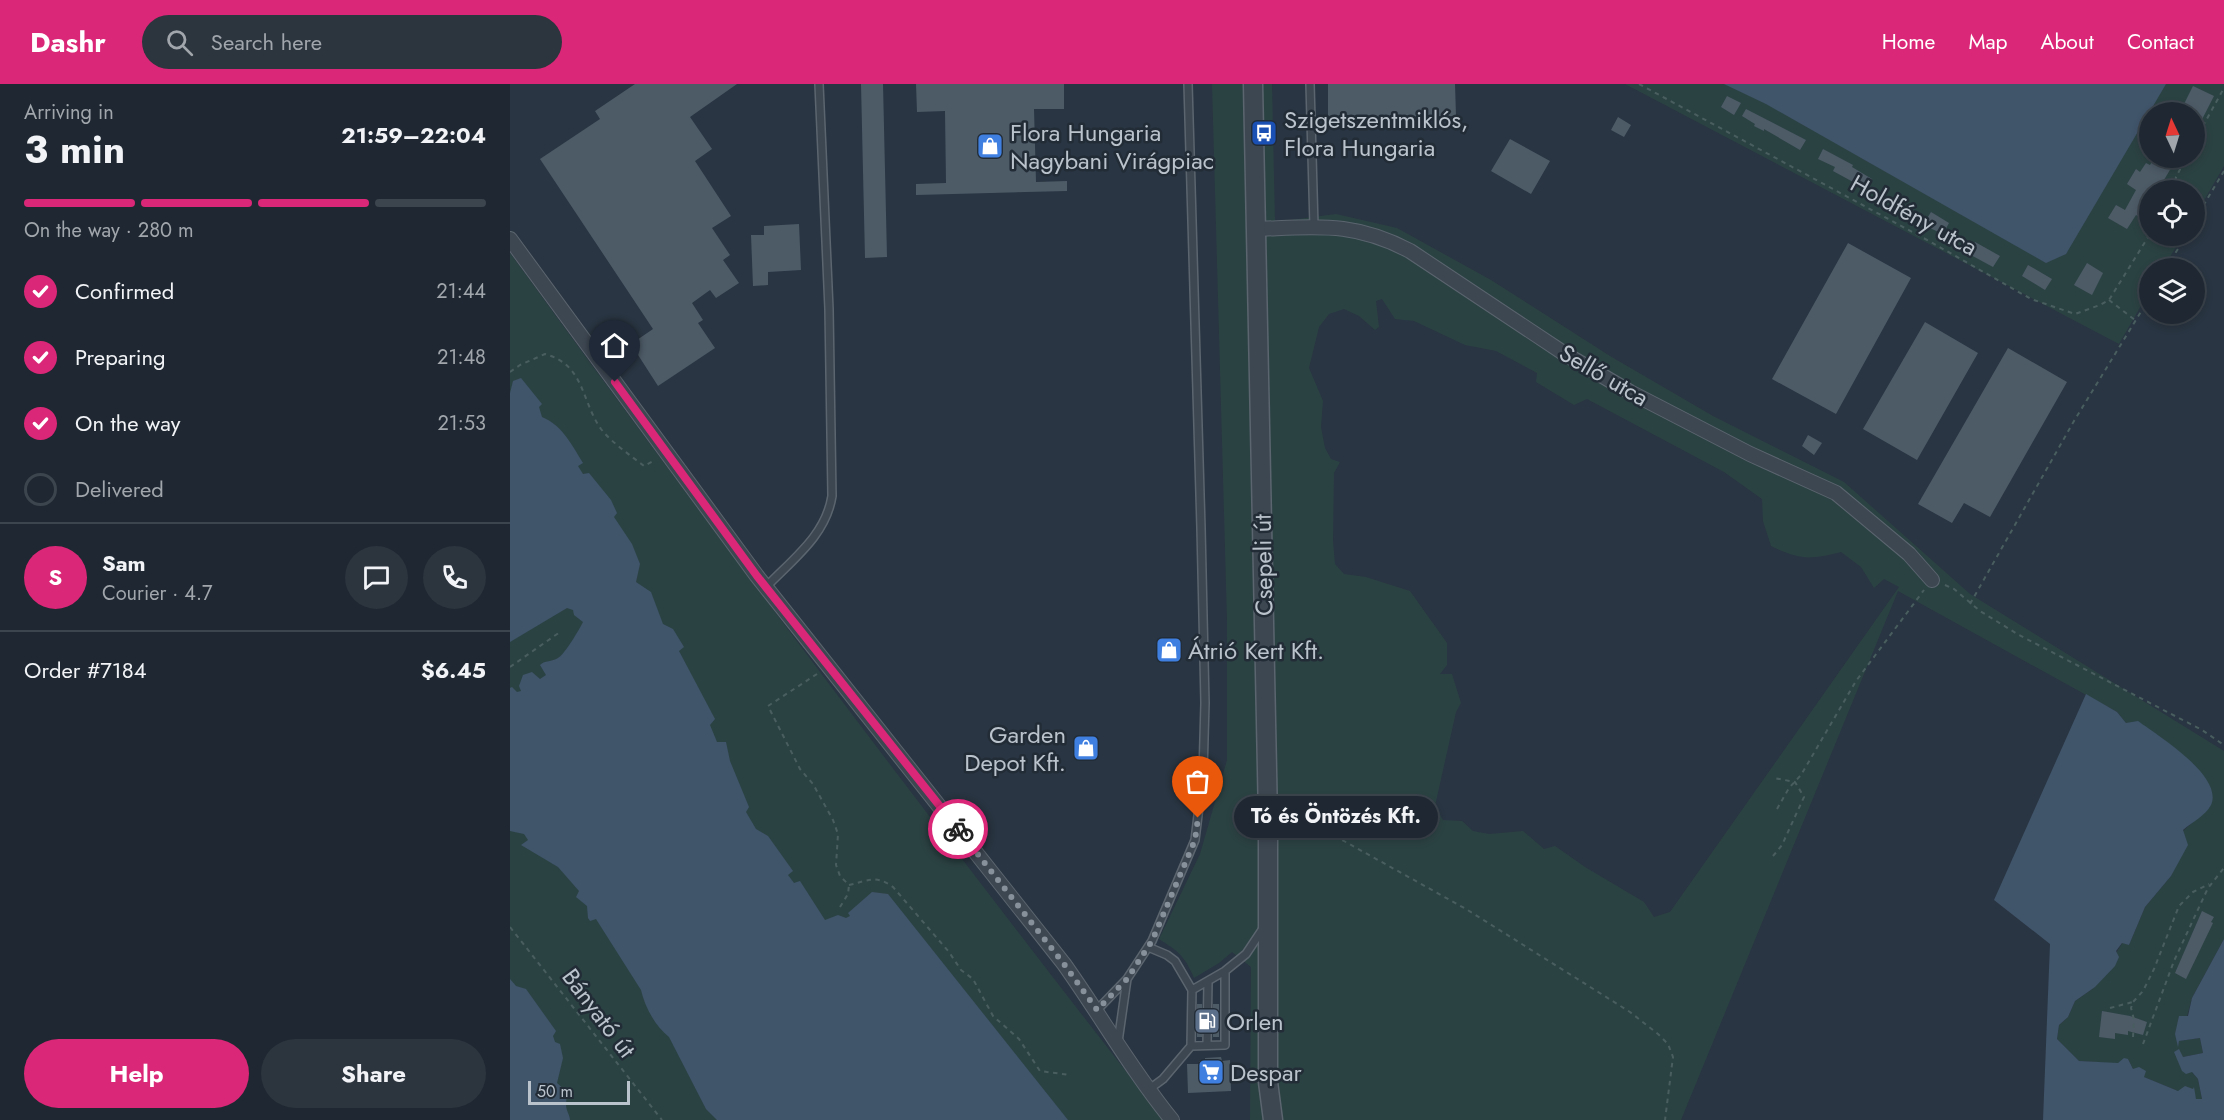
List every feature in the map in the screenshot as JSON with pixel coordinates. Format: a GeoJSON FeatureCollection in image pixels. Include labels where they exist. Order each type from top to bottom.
{"type":"FeatureCollection","features":[{"type":"Feature","properties":{"kind":"street","name":"Csepeli út"},"geometry":{"type":"LineString","coordinates":[[1253,84],[1268,819],[1268,1082],[1273,1120]]}},
{"type":"Feature","properties":{"kind":"street","name":"Sellő utca"},"geometry":{"type":"LineString","coordinates":[[1256,229],[1336,227],[1368,232],[1389,240],[1410,251],[1565,354],[1630,392],[1750,454],[1836,493],[1909,554],[1932,580]]}},
{"type":"Feature","properties":{"kind":"street"},"geometry":{"type":"LineString","coordinates":[[510,238],[766,587],[1064,964],[1097,1010],[1148,1090],[1170,1117]]}},
{"type":"Feature","properties":{"kind":"street","name":"Csepeli út"},"geometry":{"type":"LineString","coordinates":[[1262,1120],[1268,1082]]}},
{"type":"Feature","properties":{"kind":"lane"},"geometry":{"type":"LineString","coordinates":[[766,587],[820,531],[830,511],[832,496],[829,304],[819,84]]}},
{"type":"Feature","properties":{"kind":"lane"},"geometry":{"type":"LineString","coordinates":[[1097,1010],[1127,979],[1148,947],[1195,840],[1203,774],[1201,528],[1188,84]]}},
{"type":"Feature","properties":{"kind":"lane"},"geometry":{"type":"LineString","coordinates":[[1310,84],[1314,226]]}},
{"type":"Feature","properties":{"kind":"lane"},"geometry":{"type":"LineString","coordinates":[[1192,990],[1225,971],[1246,954],[1267,923]]}},
{"type":"Feature","properties":{"kind":"lane"},"geometry":{"type":"LineString","coordinates":[[1148,947],[1175,961],[1192,990],[1191,1046],[1163,1079],[1148,1090]]}},
{"type":"Feature","properties":{"kind":"lane"},"geometry":{"type":"LineString","coordinates":[[1191,1046],[1225,1045],[1225,971]]}},
{"type":"Feature","properties":{"kind":"lane"},"geometry":{"type":"LineString","coordinates":[[1118,1046],[1127,979]]}},
{"type":"Feature","properties":{"kind":"lane"},"geometry":{"type":"LineString","coordinates":[[1207,1046],[1208,981]]}},
{"type":"Feature","properties":{"kind":"path","name":"Holdfény utca"},"geometry":{"type":"LineString","coordinates":[[1639,84],[1919,235],[2031,299],[2075,314],[2109,300]]}},
{"type":"Feature","properties":{"kind":"path"},"geometry":{"type":"LineString","coordinates":[[2205,122],[2224,88]]}},
{"type":"Feature","properties":{"kind":"path"},"geometry":{"type":"LineString","coordinates":[[2205,203],[2224,171]]}},
{"type":"Feature","properties":{"kind":"path"},"geometry":{"type":"LineString","coordinates":[[2136,320],[2109,300],[2143,246]]}},
{"type":"Feature","properties":{"kind":"path"},"geometry":{"type":"LineString","coordinates":[[1970,603],[2074,421],[2139,315]]}},
{"type":"Feature","properties":{"kind":"path"},"geometry":{"type":"LineString","coordinates":[[510,372],[544,354],[562,360],[583,387],[591,413],[603,431],[644,466],[667,453]]}},
{"type":"Feature","properties":{"kind":"path"},"geometry":{"type":"LineString","coordinates":[[1777,808],[1801,775],[1856,681],[1932,580],[1954,589],[1970,603],[2019,635],[2202,730],[2224,745]]}},
{"type":"Feature","properties":{"kind":"path"},"geometry":{"type":"LineString","coordinates":[[510,668],[560,632]]}},
{"type":"Feature","properties":{"kind":"path"},"geometry":{"type":"LineString","coordinates":[[829,666],[768,706],[800,769],[813,784],[833,820],[838,834],[836,865],[840,876],[849,885]]}},
{"type":"Feature","properties":{"kind":"path"},"geometry":{"type":"LineString","coordinates":[[1773,856],[1782,845],[1804,801],[1803,792],[1795,782],[1774,778]]}},
{"type":"Feature","properties":{"kind":"path"},"geometry":{"type":"LineString","coordinates":[[1268,819],[1289,821],[1326,831],[1466,909],[1630,1012],[1668,1044],[1673,1057],[1665,1120]]}},
{"type":"Feature","properties":{"kind":"path"},"geometry":{"type":"LineString","coordinates":[[2143,1044],[2174,961],[2211,883],[2224,868]]}},
{"type":"Feature","properties":{"kind":"path"},"geometry":{"type":"LineString","coordinates":[[849,885],[872,878],[884,880],[893,887],[949,952],[961,970],[973,979],[993,1016],[1019,1039],[1040,1071],[1070,1075]]}},
{"type":"Feature","properties":{"kind":"path"},"geometry":{"type":"LineString","coordinates":[[2133,1037],[2134,1020],[2131,1008],[2133,1002],[2143,991],[2154,969],[2178,906],[2193,892],[2211,883]]}},
{"type":"Feature","properties":{"kind":"path"},"geometry":{"type":"LineString","coordinates":[[840,907],[848,894],[849,885]]}},
{"type":"Feature","properties":{"kind":"path","name":"Bányató út"},"geometry":{"type":"LineString","coordinates":[[510,927],[662,1120]]}},
{"type":"Feature","properties":{"kind":"path"},"geometry":{"type":"LineString","coordinates":[[2110,1008],[2133,1002]]}},
{"type":"Feature","properties":{"kind":"green space"},"geometry":{"type":"Polygon","coordinates":[[[1212,84],[1272,84],[1275,222],[1336,214],[1397,228],[1491,280],[1610,356],[1713,416],[1844,482],[1970,594],[2224,751],[2224,939],[2192,998],[2187,1016],[2179,1016],[2178,1045],[2179,1041],[2200,1038],[2203,1053],[2183,1057],[2174,1052],[2198,1079],[2202,1099],[2196,1099],[2193,1089],[2178,1091],[2144,1077],[2133,1069],[2128,1059],[2118,1064],[2079,1061],[2057,1039],[2059,1025],[2068,1017],[2075,1001],[2095,987],[2123,942],[2129,945],[2145,907],[2171,876],[2183,831],[2210,807],[2117,712],[1898,591],[1681,1120],[1250,1120],[1251,967],[1232,952],[1194,978],[1180,955],[1159,939],[1200,854],[1227,760],[1227,620],[1212,84]],[[1382,299],[1376,301],[1379,327],[1375,330],[1359,316],[1344,309],[1329,314],[1319,327],[1309,368],[1323,401],[1321,427],[1325,448],[1331,459],[1340,462],[1334,473],[1335,564],[1344,574],[1366,577],[1410,591],[1447,643],[1447,665],[1440,674],[1452,674],[1461,703],[1456,712],[1435,806],[1443,820],[1462,821],[1473,831],[1489,834],[1523,831],[1544,849],[1555,846],[1644,902],[1654,917],[1670,912],[1899,587],[1884,579],[1874,588],[1861,567],[1841,552],[1805,557],[1789,554],[1771,546],[1763,521],[1762,499],[1724,472],[1587,399],[1574,405],[1536,382],[1537,373],[1496,351],[1465,345],[1414,321],[1395,319],[1382,299]]]}},
{"type":"Feature","properties":{"kind":"green space"},"geometry":{"type":"Polygon","coordinates":[[[1625,84],[2224,84],[2224,166],[2205,199],[2205,180],[2139,180],[2139,246],[2177,246],[2169,258],[2139,258],[2139,309],[2119,344],[1625,84]]]}},
{"type":"Feature","properties":{"kind":"green space"},"geometry":{"type":"Polygon","coordinates":[[[510,253],[833,690],[1164,1120],[510,1120],[510,253]]]}},
{"type":"Feature","properties":{"kind":"water"},"geometry":{"type":"Polygon","coordinates":[[[1724,84],[2166,84],[2155,102],[2139,102],[2139,130],[2066,254],[2046,263],[1766,104],[1724,84]]]}},
{"type":"Feature","properties":{"kind":"water"},"geometry":{"type":"Polygon","coordinates":[[[521,378],[542,404],[539,407],[542,417],[561,430],[583,463],[578,466],[583,474],[589,473],[611,500],[617,513],[614,517],[632,544],[640,564],[636,582],[651,592],[663,624],[673,629],[684,647],[679,651],[715,719],[710,725],[717,742],[726,742],[730,761],[749,807],[746,812],[756,829],[768,836],[793,871],[788,875],[794,883],[800,881],[825,920],[838,915],[846,918],[850,916],[848,913],[872,892],[888,894],[1068,1120],[717,1120],[706,1109],[669,1037],[651,1016],[641,990],[596,919],[590,921],[588,918],[587,906],[576,897],[579,891],[558,867],[521,845],[528,840],[524,834],[510,831],[510,688],[512,687],[517,692],[521,691],[519,686],[523,675],[532,672],[540,679],[546,675],[540,665],[561,656],[583,622],[574,615],[573,610],[567,608],[510,642],[510,393],[513,381],[521,378]]]}},
{"type":"Feature","properties":{"kind":"water"},"geometry":{"type":"Polygon","coordinates":[[[2086,694],[2117,712],[2126,723],[2138,721],[2173,746],[2199,769],[2208,782],[2212,794],[2209,809],[2183,830],[2188,845],[2171,876],[2145,907],[2129,945],[2122,943],[2116,951],[2119,957],[2115,966],[2095,987],[2075,1001],[2068,1017],[2059,1025],[2057,1039],[2079,1061],[2118,1063],[2124,1058],[2128,1059],[2133,1069],[2139,1067],[2146,1071],[2144,1077],[2178,1091],[2185,1086],[2193,1089],[2194,1087],[2196,1099],[2202,1099],[2198,1079],[2192,1072],[2186,1074],[2182,1071],[2174,1052],[2179,1049],[2183,1057],[2203,1053],[2200,1038],[2179,1041],[2178,1047],[2175,1034],[2179,1016],[2188,1016],[2192,998],[2224,939],[2224,1120],[2043,1120],[2050,944],[1994,900],[2086,694]]]}},
{"type":"Feature","properties":{"kind":"water"},"geometry":{"type":"Polygon","coordinates":[[[510,979],[516,986],[526,989],[556,1031],[553,1036],[555,1042],[560,1044],[563,1058],[557,1083],[566,1092],[566,1107],[570,1120],[510,1120],[510,979]]]}},
{"type":"Feature","properties":{"kind":"building"},"geometry":{"type":"Polygon","coordinates":[[[635,84],[737,84],[690,117],[712,149],[695,161],[731,216],[712,228],[730,255],[723,260],[739,283],[716,298],[710,290],[692,303],[703,320],[698,323],[715,348],[658,386],[631,344],[653,329],[540,159],[600,119],[595,111],[635,84]]]}},
{"type":"Feature","properties":{"kind":"building"},"geometry":{"type":"Polygon","coordinates":[[[861,84],[883,84],[887,257],[865,258],[861,84]]]}},
{"type":"Feature","properties":{"kind":"building","name":"Flora Hungaria Nagybani Virágpiac"},"geometry":{"type":"Polygon","coordinates":[[[916,84],[1064,84],[1064,109],[1034,109],[1036,182],[1067,181],[1067,191],[916,195],[916,184],[946,183],[945,111],[917,112],[916,84]]]}},
{"type":"Feature","properties":{"kind":"building"},"geometry":{"type":"Polygon","coordinates":[[[1328,84],[1455,84],[1456,116],[1328,118],[1328,84]]]}},
{"type":"Feature","properties":{"kind":"building"},"geometry":{"type":"Polygon","coordinates":[[[2193,86],[2214,96],[2205,114],[2205,102],[2185,102],[2193,86]]]}},
{"type":"Feature","properties":{"kind":"building"},"geometry":{"type":"Polygon","coordinates":[[[1727,96],[1741,103],[1734,115],[1721,107],[1727,96]]]}},
{"type":"Feature","properties":{"kind":"building"},"geometry":{"type":"Polygon","coordinates":[[[1746,109],[1806,140],[1800,150],[1764,129],[1764,131],[1754,126],[1755,124],[1742,116],[1746,109]]]}},
{"type":"Feature","properties":{"kind":"building"},"geometry":{"type":"Polygon","coordinates":[[[1618,117],[1631,125],[1624,137],[1611,130],[1618,117]]]}},
{"type":"Feature","properties":{"kind":"building"},"geometry":{"type":"Polygon","coordinates":[[[1510,139],[1550,161],[1531,194],[1491,171],[1510,139]]]}},
{"type":"Feature","properties":{"kind":"building"},"geometry":{"type":"Polygon","coordinates":[[[1823,149],[1853,165],[1852,167],[1872,179],[1866,189],[1833,171],[1835,167],[1818,159],[1823,149]]]}},
{"type":"Feature","properties":{"kind":"building"},"geometry":{"type":"Polygon","coordinates":[[[2143,168],[2171,168],[2164,180],[2139,180],[2139,217],[2136,215],[2127,229],[2108,218],[2116,205],[2125,210],[2136,190],[2127,184],[2136,169],[2140,172],[2143,168]]]}},
{"type":"Feature","properties":{"kind":"building"},"geometry":{"type":"Polygon","coordinates":[[[1931,212],[1949,223],[1943,234],[1923,225],[1931,212]]]}},
{"type":"Feature","properties":{"kind":"building"},"geometry":{"type":"Polygon","coordinates":[[[799,224],[801,270],[768,272],[768,285],[753,286],[751,235],[764,235],[764,226],[799,224]]]}},
{"type":"Feature","properties":{"kind":"building"},"geometry":{"type":"Polygon","coordinates":[[[1975,242],[2000,256],[1993,267],[1969,254],[1975,242]]]}},
{"type":"Feature","properties":{"kind":"building"},"geometry":{"type":"Polygon","coordinates":[[[1848,243],[1911,278],[1836,414],[1772,379],[1848,243]]]}},
{"type":"Feature","properties":{"kind":"building"},"geometry":{"type":"Polygon","coordinates":[[[2087,263],[2103,273],[2092,295],[2074,285],[2087,263]]]}},
{"type":"Feature","properties":{"kind":"building"},"geometry":{"type":"Polygon","coordinates":[[[2028,265],[2052,279],[2045,290],[2022,276],[2028,265]]]}},
{"type":"Feature","properties":{"kind":"building"},"geometry":{"type":"Polygon","coordinates":[[[1925,322],[1978,353],[1917,460],[1863,429],[1925,322]]]}},
{"type":"Feature","properties":{"kind":"building"},"geometry":{"type":"Polygon","coordinates":[[[2008,348],[2067,382],[1990,517],[1964,503],[1952,523],[1918,504],[2008,348]]]}},
{"type":"Feature","properties":{"kind":"building"},"geometry":{"type":"Polygon","coordinates":[[[1808,435],[1822,443],[1814,455],[1802,446],[1808,435]]]}},
{"type":"Feature","properties":{"kind":"building"},"geometry":{"type":"Polygon","coordinates":[[[2202,911],[2214,917],[2211,922],[2213,923],[2186,979],[2175,973],[2202,911]]]}},
{"type":"Feature","properties":{"kind":"building"},"geometry":{"type":"Polygon","coordinates":[[[1197,1004],[1202,1004],[1202,1037],[1197,1037],[1197,1004]]]}},
{"type":"Feature","properties":{"kind":"building"},"geometry":{"type":"Polygon","coordinates":[[[1213,1004],[1219,1004],[1219,1037],[1213,1037],[1213,1004]]]}},
{"type":"Feature","properties":{"kind":"building"},"geometry":{"type":"Polygon","coordinates":[[[2102,1011],[2147,1022],[2143,1035],[2128,1031],[2128,1035],[2115,1033],[2115,1039],[2099,1037],[2102,1011]]]}},
{"type":"Feature","properties":{"kind":"building"},"geometry":{"type":"Polygon","coordinates":[[[1221,1057],[1222,1061],[1230,1060],[1231,1091],[1188,1093],[1187,1064],[1199,1064],[1199,1061],[1205,1061],[1205,1058],[1221,1057]]]}},
{"type":"Feature","properties":{"kind":"way so far"},"geometry":{"type":"LineString","coordinates":[[958,829],[1064,964],[1097,1010],[1127,979],[1152,941],[1195,840],[1198,818]]}},
{"type":"Feature","properties":{"kind":"place","name":"Szigetszentmiklós, Flora Hungaria"},"geometry":{"type":"Point","coordinates":[1264,133]}},
{"type":"Feature","properties":{"kind":"place","name":"Flora Hungaria Nagybani Virágpiac"},"geometry":{"type":"Point","coordinates":[990,146]}},
{"type":"Feature","properties":{"kind":"place","name":"Átrió Kert Kft."},"geometry":{"type":"Point","coordinates":[1169,650]}},
{"type":"Feature","properties":{"kind":"place","name":"Garden Depot Kft."},"geometry":{"type":"Point","coordinates":[1086,748]}},
{"type":"Feature","properties":{"kind":"place","name":"Tó és Öntözés Kft."},"geometry":{"type":"Point","coordinates":[1198,818]}},
{"type":"Feature","properties":{"kind":"place","name":"Orlen"},"geometry":{"type":"Point","coordinates":[1207,1021]}},
{"type":"Feature","properties":{"kind":"place","name":"Despar"},"geometry":{"type":"Point","coordinates":[1211,1072]}},
{"type":"Feature","properties":{"kind":"route"},"geometry":{"type":"LineString","coordinates":[[615,382],[757,576],[958,829]]}}]}
